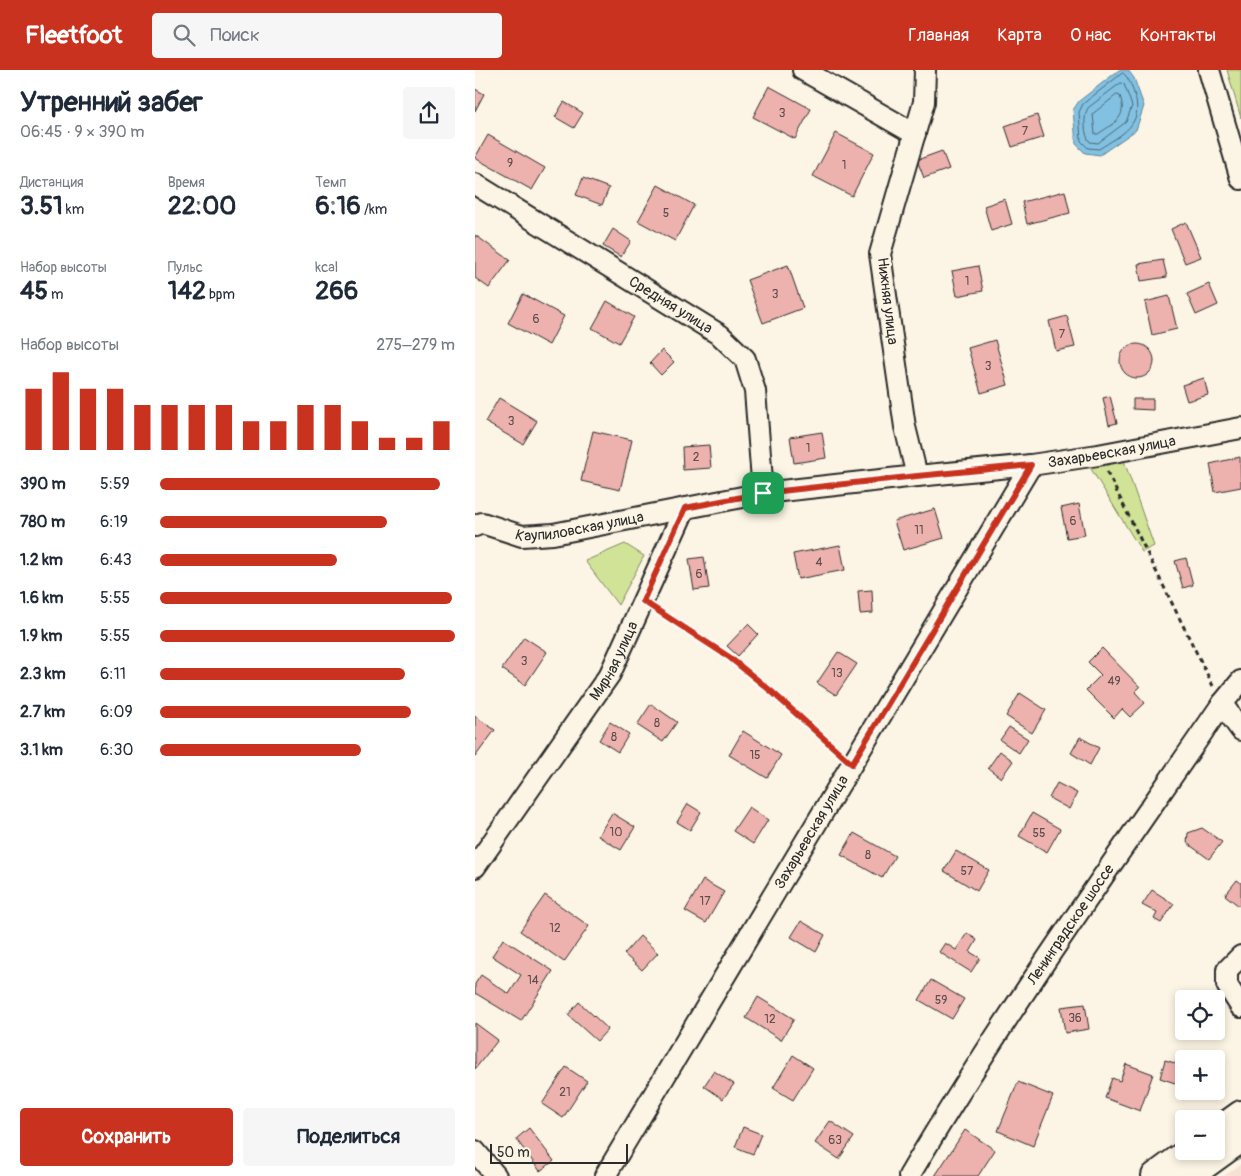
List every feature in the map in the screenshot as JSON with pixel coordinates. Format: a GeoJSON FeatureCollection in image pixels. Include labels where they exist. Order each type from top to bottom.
{"type":"FeatureCollection","features":[{"type":"Feature","properties":{"kind":"main road"},"geometry":{"type":"LineString","coordinates":[[1225,1126],[1241,1114]]}},
{"type":"Feature","properties":{"kind":"main road"},"geometry":{"type":"LineString","coordinates":[[1190,1176],[1241,1140]]}},
{"type":"Feature","properties":{"kind":"main road"},"geometry":{"type":"LineString","coordinates":[[1155,1176],[1177,1160]]}},
{"type":"Feature","properties":{"kind":"street"},"geometry":{"type":"LineString","coordinates":[[803,70],[915,134]]}},
{"type":"Feature","properties":{"kind":"street","name":"Нижняя улица"},"geometry":{"type":"LineString","coordinates":[[917,476],[905,427],[880,254],[924,102],[925,70]]}},
{"type":"Feature","properties":{"kind":"street"},"geometry":{"type":"LineString","coordinates":[[1209,70],[1241,179]]}},
{"type":"Feature","properties":{"kind":"street","name":"Средняя улица"},"geometry":{"type":"LineString","coordinates":[[475,184],[720,335],[745,359],[755,391],[763,493]]}},
{"type":"Feature","properties":{"kind":"street","name":"Захарьевская улица"},"geometry":{"type":"LineString","coordinates":[[605,1176],[1031,465],[1098,455],[1241,428]]}},
{"type":"Feature","properties":{"kind":"street"},"geometry":{"type":"LineString","coordinates":[[685,508],[763,493],[1031,465]]}},
{"type":"Feature","properties":{"kind":"street","name":"Каупиловская улица"},"geometry":{"type":"LineString","coordinates":[[477,522],[521,536],[553,534],[685,508]]}},
{"type":"Feature","properties":{"kind":"street","name":"Мирная улица"},"geometry":{"type":"LineString","coordinates":[[475,867],[610,674],[685,508]]}},
{"type":"Feature","properties":{"kind":"street","name":"Ленинградское шоссе"},"geometry":{"type":"LineString","coordinates":[[909,1176],[951,1104],[1011,1012],[1222,704],[1241,681]]}},
{"type":"Feature","properties":{"kind":"street"},"geometry":{"type":"LineString","coordinates":[[1222,704],[1241,730]]}},
{"type":"Feature","properties":{"kind":"street"},"geometry":{"type":"LineString","coordinates":[[1241,956],[1227,970],[1227,985],[1241,1007]]}},
{"type":"Feature","properties":{"kind":"street"},"geometry":{"type":"LineString","coordinates":[[475,1151],[496,1176]]}},
{"type":"Feature","properties":{"kind":"path"},"geometry":{"type":"LineString","coordinates":[[1098,455],[1222,704]]}},
{"type":"Feature","properties":{"kind":"path"},"geometry":{"type":"LineString","coordinates":[[643,601],[729,657],[771,691],[852,764]]}},
{"type":"Feature","properties":{"kind":"shaded area"},"geometry":{"type":"Polygon","coordinates":[[[1241,1164],[1241,1176],[1224,1176],[1241,1164]]]}},
{"type":"Feature","properties":{"kind":"green space"},"geometry":{"type":"Polygon","coordinates":[[[1227,70],[1241,70],[1241,118],[1227,70]]]}},
{"type":"Feature","properties":{"kind":"green space"},"geometry":{"type":"Polygon","coordinates":[[[1123,458],[1154,546],[1142,552],[1088,464],[1123,458]]]}},
{"type":"Feature","properties":{"kind":"green space"},"geometry":{"type":"Polygon","coordinates":[[[625,544],[644,556],[618,605],[585,561],[625,544]]]}},
{"type":"Feature","properties":{"kind":"water"},"geometry":{"type":"Polygon","coordinates":[[[1119,70],[1128,70],[1134,78],[1144,106],[1136,130],[1100,155],[1085,153],[1076,144],[1073,110],[1079,101],[1119,70]]]}},
{"type":"Feature","properties":{"kind":"building"},"geometry":{"type":"Polygon","coordinates":[[[769,86],[811,109],[795,139],[753,117],[769,86]]]}},
{"type":"Feature","properties":{"kind":"building"},"geometry":{"type":"Polygon","coordinates":[[[475,89],[484,94],[475,111],[475,89]]]}},
{"type":"Feature","properties":{"kind":"building"},"geometry":{"type":"Polygon","coordinates":[[[564,102],[583,113],[574,128],[555,117],[564,102]]]}},
{"type":"Feature","properties":{"kind":"building"},"geometry":{"type":"Polygon","coordinates":[[[1037,115],[1044,137],[1012,147],[1005,126],[1037,115]]]}},
{"type":"Feature","properties":{"kind":"building"},"geometry":{"type":"Polygon","coordinates":[[[836,133],[874,153],[852,196],[813,176],[836,133]]]}},
{"type":"Feature","properties":{"kind":"building"},"geometry":{"type":"Polygon","coordinates":[[[488,135],[545,168],[532,190],[475,158],[488,135]]]}},
{"type":"Feature","properties":{"kind":"building"},"geometry":{"type":"Polygon","coordinates":[[[942,151],[949,169],[924,178],[917,160],[942,151]]]}},
{"type":"Feature","properties":{"kind":"building"},"geometry":{"type":"Polygon","coordinates":[[[583,178],[609,188],[602,205],[576,195],[583,178]]]}},
{"type":"Feature","properties":{"kind":"building"},"geometry":{"type":"Polygon","coordinates":[[[658,185],[694,205],[675,241],[638,221],[658,185]]]}},
{"type":"Feature","properties":{"kind":"building"},"geometry":{"type":"Polygon","coordinates":[[[1065,191],[1070,213],[1027,224],[1022,202],[1065,191]]]}},
{"type":"Feature","properties":{"kind":"building"},"geometry":{"type":"Polygon","coordinates":[[[1005,199],[1012,224],[991,231],[984,206],[1005,199]]]}},
{"type":"Feature","properties":{"kind":"building"},"geometry":{"type":"Polygon","coordinates":[[[1186,222],[1201,257],[1185,263],[1171,229],[1186,222]]]}},
{"type":"Feature","properties":{"kind":"building"},"geometry":{"type":"Polygon","coordinates":[[[613,229],[631,241],[621,257],[603,246],[613,229]]]}},
{"type":"Feature","properties":{"kind":"building"},"geometry":{"type":"Polygon","coordinates":[[[475,235],[510,260],[489,288],[475,278],[475,235]]]}},
{"type":"Feature","properties":{"kind":"building"},"geometry":{"type":"Polygon","coordinates":[[[1163,260],[1167,277],[1141,281],[1138,264],[1163,260]]]}},
{"type":"Feature","properties":{"kind":"building"},"geometry":{"type":"Polygon","coordinates":[[[788,265],[803,308],[763,323],[747,280],[788,265]]]}},
{"type":"Feature","properties":{"kind":"building"},"geometry":{"type":"Polygon","coordinates":[[[978,266],[983,291],[957,296],[952,271],[978,266]]]}},
{"type":"Feature","properties":{"kind":"building"},"geometry":{"type":"Polygon","coordinates":[[[1209,284],[1218,305],[1196,315],[1187,294],[1209,284]]]}},
{"type":"Feature","properties":{"kind":"building"},"geometry":{"type":"Polygon","coordinates":[[[523,294],[564,316],[549,345],[508,323],[523,294]]]}},
{"type":"Feature","properties":{"kind":"building"},"geometry":{"type":"Polygon","coordinates":[[[1169,296],[1177,329],[1152,335],[1145,302],[1169,296]]]}},
{"type":"Feature","properties":{"kind":"building"},"geometry":{"type":"Polygon","coordinates":[[[607,301],[634,317],[619,343],[592,328],[607,301]]]}},
{"type":"Feature","properties":{"kind":"building"},"geometry":{"type":"Polygon","coordinates":[[[1067,316],[1075,347],[1056,351],[1049,321],[1067,316]]]}},
{"type":"Feature","properties":{"kind":"building"},"geometry":{"type":"Polygon","coordinates":[[[995,340],[1008,385],[981,393],[968,348],[995,340]]]}},
{"type":"Feature","properties":{"kind":"building"},"geometry":{"type":"Polygon","coordinates":[[[1137,344],[1144,345],[1149,349],[1153,354],[1153,368],[1149,373],[1144,377],[1137,378],[1130,377],[1125,373],[1121,368],[1120,361],[1121,354],[1125,349],[1130,345],[1137,344]]]}},
{"type":"Feature","properties":{"kind":"building"},"geometry":{"type":"Polygon","coordinates":[[[662,350],[674,362],[661,375],[650,363],[662,350]]]}},
{"type":"Feature","properties":{"kind":"building"},"geometry":{"type":"Polygon","coordinates":[[[1204,378],[1208,395],[1187,401],[1182,385],[1204,378]]]}},
{"type":"Feature","properties":{"kind":"building"},"geometry":{"type":"Polygon","coordinates":[[[1110,396],[1117,423],[1109,425],[1103,398],[1110,396]]]}},
{"type":"Feature","properties":{"kind":"building"},"geometry":{"type":"Polygon","coordinates":[[[499,398],[537,421],[523,444],[485,422],[499,398]]]}},
{"type":"Feature","properties":{"kind":"building"},"geometry":{"type":"Polygon","coordinates":[[[1133,399],[1153,399],[1153,410],[1133,409],[1133,399]]]}},
{"type":"Feature","properties":{"kind":"building"},"geometry":{"type":"Polygon","coordinates":[[[593,431],[632,440],[620,490],[581,481],[593,431]]]}},
{"type":"Feature","properties":{"kind":"building"},"geometry":{"type":"Polygon","coordinates":[[[822,432],[826,458],[794,463],[790,437],[822,432]]]}},
{"type":"Feature","properties":{"kind":"building"},"geometry":{"type":"Polygon","coordinates":[[[709,445],[711,468],[683,470],[682,447],[709,445]]]}},
{"type":"Feature","properties":{"kind":"building"},"geometry":{"type":"Polygon","coordinates":[[[1240,457],[1241,487],[1215,492],[1210,464],[1240,457]]]}},
{"type":"Feature","properties":{"kind":"building"},"geometry":{"type":"Polygon","coordinates":[[[1079,504],[1085,535],[1067,538],[1061,508],[1079,504]]]}},
{"type":"Feature","properties":{"kind":"building"},"geometry":{"type":"Polygon","coordinates":[[[935,509],[944,538],[903,550],[894,521],[935,509]]]}},
{"type":"Feature","properties":{"kind":"building"},"geometry":{"type":"Polygon","coordinates":[[[840,545],[845,570],[798,579],[793,554],[840,545]]]}},
{"type":"Feature","properties":{"kind":"building"},"geometry":{"type":"Polygon","coordinates":[[[704,557],[709,588],[694,590],[689,559],[704,557]]]}},
{"type":"Feature","properties":{"kind":"building"},"geometry":{"type":"Polygon","coordinates":[[[1186,558],[1193,585],[1183,588],[1175,561],[1186,558]]]}},
{"type":"Feature","properties":{"kind":"building"},"geometry":{"type":"Polygon","coordinates":[[[872,590],[873,613],[860,614],[858,591],[872,590]]]}},
{"type":"Feature","properties":{"kind":"building"},"geometry":{"type":"Polygon","coordinates":[[[748,624],[758,634],[738,656],[727,646],[748,624]]]}},
{"type":"Feature","properties":{"kind":"building"},"geometry":{"type":"Polygon","coordinates":[[[524,637],[547,652],[525,685],[502,669],[524,637]]]}},
{"type":"Feature","properties":{"kind":"building"},"geometry":{"type":"Polygon","coordinates":[[[1102,648],[1140,687],[1135,692],[1145,703],[1130,717],[1122,709],[1114,718],[1086,690],[1101,675],[1088,662],[1102,648]]]}},
{"type":"Feature","properties":{"kind":"building"},"geometry":{"type":"Polygon","coordinates":[[[838,652],[857,664],[836,695],[817,683],[838,652]]]}},
{"type":"Feature","properties":{"kind":"building"},"geometry":{"type":"Polygon","coordinates":[[[1020,693],[1046,710],[1032,733],[1006,716],[1020,693]]]}},
{"type":"Feature","properties":{"kind":"building"},"geometry":{"type":"Polygon","coordinates":[[[651,704],[677,722],[663,742],[637,725],[651,704]]]}},
{"type":"Feature","properties":{"kind":"building"},"geometry":{"type":"Polygon","coordinates":[[[475,716],[495,730],[475,757],[475,716]]]}},
{"type":"Feature","properties":{"kind":"building"},"geometry":{"type":"Polygon","coordinates":[[[610,722],[629,734],[618,752],[599,740],[610,722]]]}},
{"type":"Feature","properties":{"kind":"building"},"geometry":{"type":"Polygon","coordinates":[[[1009,727],[1028,739],[1019,753],[1000,740],[1009,727]]]}},
{"type":"Feature","properties":{"kind":"building"},"geometry":{"type":"Polygon","coordinates":[[[743,731],[781,755],[767,778],[729,755],[743,731]]]}},
{"type":"Feature","properties":{"kind":"building"},"geometry":{"type":"Polygon","coordinates":[[[1080,737],[1099,748],[1090,765],[1071,753],[1080,737]]]}},
{"type":"Feature","properties":{"kind":"building"},"geometry":{"type":"Polygon","coordinates":[[[1000,751],[1013,761],[1001,778],[988,768],[1000,751]]]}},
{"type":"Feature","properties":{"kind":"building"},"geometry":{"type":"Polygon","coordinates":[[[1057,783],[1077,793],[1069,809],[1049,798],[1057,783]]]}},
{"type":"Feature","properties":{"kind":"building"},"geometry":{"type":"Polygon","coordinates":[[[688,804],[701,812],[690,830],[677,822],[688,804]]]}},
{"type":"Feature","properties":{"kind":"building"},"geometry":{"type":"Polygon","coordinates":[[[749,807],[768,820],[753,844],[733,831],[749,807]]]}},
{"type":"Feature","properties":{"kind":"building"},"geometry":{"type":"Polygon","coordinates":[[[612,813],[635,827],[621,850],[598,836],[612,813]]]}},
{"type":"Feature","properties":{"kind":"building"},"geometry":{"type":"Polygon","coordinates":[[[1032,813],[1060,829],[1047,852],[1019,836],[1032,813]]]}},
{"type":"Feature","properties":{"kind":"building"},"geometry":{"type":"Polygon","coordinates":[[[1202,828],[1222,842],[1209,859],[1187,843],[1188,833],[1202,828]]]}},
{"type":"Feature","properties":{"kind":"building"},"geometry":{"type":"Polygon","coordinates":[[[854,833],[895,856],[882,878],[841,855],[854,833]]]}},
{"type":"Feature","properties":{"kind":"building"},"geometry":{"type":"Polygon","coordinates":[[[956,851],[989,870],[977,891],[944,871],[956,851]]]}},
{"type":"Feature","properties":{"kind":"building"},"geometry":{"type":"Polygon","coordinates":[[[703,880],[724,892],[706,923],[685,911],[703,880]]]}},
{"type":"Feature","properties":{"kind":"building"},"geometry":{"type":"Polygon","coordinates":[[[1237,880],[1241,883],[1241,903],[1239,906],[1225,895],[1237,880]]]}},
{"type":"Feature","properties":{"kind":"building"},"geometry":{"type":"Polygon","coordinates":[[[1152,890],[1174,904],[1161,923],[1154,919],[1157,913],[1142,905],[1152,890]]]}},
{"type":"Feature","properties":{"kind":"building"},"geometry":{"type":"Polygon","coordinates":[[[545,895],[589,926],[564,962],[520,931],[545,895]]]}},
{"type":"Feature","properties":{"kind":"building"},"geometry":{"type":"Polygon","coordinates":[[[801,921],[825,935],[816,952],[791,937],[801,921]]]}},
{"type":"Feature","properties":{"kind":"building"},"geometry":{"type":"Polygon","coordinates":[[[967,933],[977,940],[970,952],[980,958],[971,972],[939,952],[945,943],[956,950],[967,933]]]}},
{"type":"Feature","properties":{"kind":"building"},"geometry":{"type":"Polygon","coordinates":[[[640,936],[658,953],[642,970],[624,954],[640,936]]]}},
{"type":"Feature","properties":{"kind":"building"},"geometry":{"type":"Polygon","coordinates":[[[503,939],[553,971],[521,1021],[475,993],[475,984],[481,975],[509,994],[521,975],[492,956],[503,939]]]}},
{"type":"Feature","properties":{"kind":"building"},"geometry":{"type":"Polygon","coordinates":[[[931,980],[964,999],[952,1019],[919,1000],[931,980]]]}},
{"type":"Feature","properties":{"kind":"building"},"geometry":{"type":"Polygon","coordinates":[[[758,997],[794,1019],[781,1040],[746,1018],[758,997]]]}},
{"type":"Feature","properties":{"kind":"building"},"geometry":{"type":"Polygon","coordinates":[[[579,1002],[608,1029],[597,1041],[568,1015],[579,1002]]]}},
{"type":"Feature","properties":{"kind":"building"},"geometry":{"type":"Polygon","coordinates":[[[1085,1004],[1089,1029],[1065,1033],[1061,1007],[1085,1004]]]}},
{"type":"Feature","properties":{"kind":"building"},"geometry":{"type":"Polygon","coordinates":[[[475,1023],[498,1040],[475,1069],[475,1023]]]}},
{"type":"Feature","properties":{"kind":"building"},"geometry":{"type":"Polygon","coordinates":[[[793,1055],[813,1068],[793,1100],[773,1088],[793,1055]]]}},
{"type":"Feature","properties":{"kind":"building"},"geometry":{"type":"Polygon","coordinates":[[[1165,1060],[1175,1063],[1175,1083],[1160,1078],[1165,1060]]]}},
{"type":"Feature","properties":{"kind":"building"},"geometry":{"type":"Polygon","coordinates":[[[1126,1064],[1153,1074],[1140,1111],[1105,1098],[1112,1078],[1120,1081],[1126,1064]]]}},
{"type":"Feature","properties":{"kind":"building"},"geometry":{"type":"Polygon","coordinates":[[[566,1067],[587,1081],[563,1118],[542,1104],[566,1067]]]}},
{"type":"Feature","properties":{"kind":"building"},"geometry":{"type":"Polygon","coordinates":[[[714,1071],[734,1084],[723,1099],[704,1086],[714,1071]]]}},
{"type":"Feature","properties":{"kind":"building"},"geometry":{"type":"Polygon","coordinates":[[[1018,1082],[1053,1096],[1033,1146],[998,1131],[1018,1082]]]}},
{"type":"Feature","properties":{"kind":"building"},"geometry":{"type":"Polygon","coordinates":[[[830,1121],[854,1137],[839,1159],[815,1143],[830,1121]]]}},
{"type":"Feature","properties":{"kind":"building"},"geometry":{"type":"Polygon","coordinates":[[[743,1127],[761,1134],[753,1154],[735,1147],[743,1127]]]}},
{"type":"Feature","properties":{"kind":"building"},"geometry":{"type":"Polygon","coordinates":[[[529,1128],[554,1161],[540,1171],[516,1139],[529,1128]]]}},
{"type":"Feature","properties":{"kind":"building"},"geometry":{"type":"Polygon","coordinates":[[[965,1130],[995,1150],[978,1176],[935,1176],[965,1130]]]}},
{"type":"Feature","properties":{"kind":"route"},"geometry":{"type":"LineString","coordinates":[[1031,465],[852,764],[771,691],[729,657],[643,601],[685,508],[763,493],[1031,465]]}}]}
